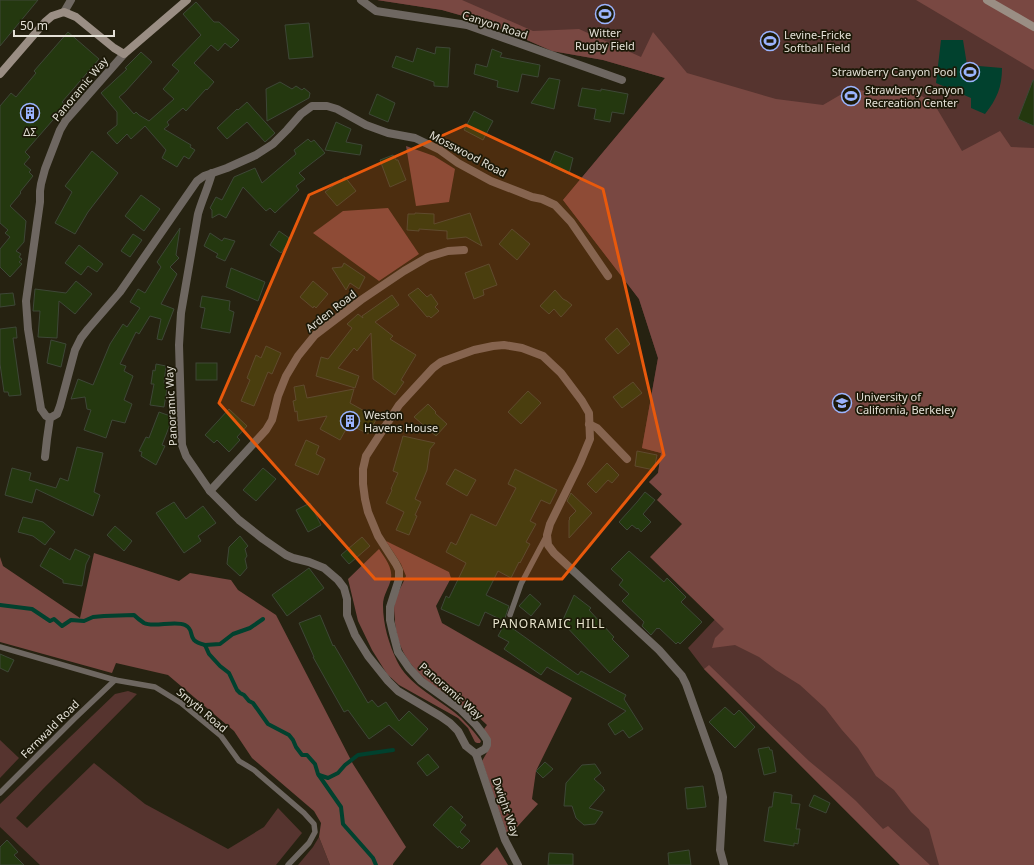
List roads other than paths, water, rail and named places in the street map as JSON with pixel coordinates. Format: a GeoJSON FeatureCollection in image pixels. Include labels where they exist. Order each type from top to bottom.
{"type":"FeatureCollection","features":[{"type":"Feature","properties":{"kind":"street"},"geometry":{"type":"LineString","coordinates":[[0,74],[45,22],[52,16],[64,12],[71,0]]}},
{"type":"Feature","properties":{"kind":"street"},"geometry":{"type":"LineString","coordinates":[[64,12],[76,18],[124,54],[187,0]]}},
{"type":"Feature","properties":{"kind":"street","name":"Canyon Road"},"geometry":{"type":"LineString","coordinates":[[361,0],[376,11],[467,25],[622,80]]}},
{"type":"Feature","properties":{"kind":"street"},"geometry":{"type":"LineString","coordinates":[[988,0],[1034,26]]}},
{"type":"Feature","properties":{"kind":"street","name":"Panoramic Way"},"geometry":{"type":"LineString","coordinates":[[50,418],[46,416],[41,409],[28,329],[26,301],[40,202],[41,184],[45,169],[60,130],[66,120],[124,54]]}},
{"type":"Feature","properties":{"kind":"street","name":"Mosswood Road"},"geometry":{"type":"LineString","coordinates":[[212,174],[256,155],[273,144],[301,114],[312,106],[327,106],[337,109],[366,125],[388,133],[415,138],[440,150],[458,163],[491,180],[555,205],[571,222],[608,276]]}},
{"type":"Feature","properties":{"kind":"street"},"geometry":{"type":"LineString","coordinates":[[46,457],[50,418],[57,414],[75,350],[81,338],[120,292],[197,181],[204,176],[212,174]]}},
{"type":"Feature","properties":{"kind":"street","name":"Panoramic Way"},"geometry":{"type":"LineString","coordinates":[[212,174],[208,188],[202,198],[198,214],[181,313],[179,345],[182,445],[186,456],[210,491],[238,520],[280,551],[293,558],[324,568],[338,580],[344,588],[347,599],[347,615],[356,635],[373,663],[398,691],[450,723],[458,731],[466,746],[476,754],[485,749],[487,745],[487,740],[483,734],[460,709],[421,681],[409,668],[398,652],[392,633],[390,607],[399,579],[399,570],[378,536],[368,512],[363,484],[363,469],[366,456],[399,405],[433,368],[441,362],[467,352],[492,346],[522,348],[542,356],[549,361],[561,373],[582,401],[588,413],[590,439],[550,524],[547,535]]}},
{"type":"Feature","properties":{"kind":"street","name":"Arden Road"},"geometry":{"type":"LineString","coordinates":[[210,491],[266,430],[272,420],[278,396],[286,376],[298,356],[315,335],[361,300],[428,257],[448,251],[464,250]]}},
{"type":"Feature","properties":{"kind":"street"},"geometry":{"type":"LineString","coordinates":[[589,424],[597,428],[627,459]]}},
{"type":"Feature","properties":{"kind":"street"},"geometry":{"type":"LineString","coordinates":[[547,535],[548,545],[554,553],[659,650],[682,676],[718,774],[723,797],[720,850],[724,865]]}},
{"type":"Feature","properties":{"kind":"street","name":"Dwight Way"},"geometry":{"type":"LineString","coordinates":[[476,754],[505,840],[518,865]]}},
{"type":"Feature","properties":{"kind":"lane"},"geometry":{"type":"LineString","coordinates":[[510,615],[521,584],[547,535]]}},
{"type":"Feature","properties":{"kind":"lane","name":"Smyth Road"},"geometry":{"type":"LineString","coordinates":[[0,646],[115,680],[155,687],[181,703],[221,736],[239,761],[254,770],[304,813],[314,824],[315,832],[309,842],[288,865]]}},
{"type":"Feature","properties":{"kind":"lane","name":"Fernwald Road"},"geometry":{"type":"LineString","coordinates":[[0,793],[115,680]]}},
{"type":"Feature","properties":{"kind":"waterway"},"geometry":{"type":"LineString","coordinates":[[0,605],[32,609],[50,621],[54,619],[62,626],[71,620],[84,621],[93,617],[134,615],[144,623],[148,624],[176,623],[188,627],[195,641],[205,645],[209,654],[229,673],[237,690],[253,703],[268,724],[289,735],[302,755],[307,755],[315,764],[318,774],[341,807],[343,824],[373,858],[376,865]]}},
{"type":"Feature","properties":{"kind":"waterway"},"geometry":{"type":"LineString","coordinates":[[205,645],[220,644],[233,634],[250,628],[263,619]]}},
{"type":"Feature","properties":{"kind":"waterway"},"geometry":{"type":"LineString","coordinates":[[319,775],[328,778],[338,773],[345,765],[358,755],[393,750]]}},
{"type":"Feature","properties":{"kind":"place","name":"Witter Rugby Field"},"geometry":{"type":"Point","coordinates":[605,14]}},
{"type":"Feature","properties":{"kind":"place","name":"Levine-Fricke Softball Field"},"geometry":{"type":"Point","coordinates":[770,41]}},
{"type":"Feature","properties":{"kind":"place","name":"Strawberry Canyon Pool"},"geometry":{"type":"Point","coordinates":[970,72]}},
{"type":"Feature","properties":{"kind":"place","name":"Strawberry Canyon Recreation Center"},"geometry":{"type":"Point","coordinates":[851,96]}},
{"type":"Feature","properties":{"kind":"place","name":"ΔΣ"},"geometry":{"type":"Point","coordinates":[30,113]}},
{"type":"Feature","properties":{"kind":"place","name":"University of California, Berkeley"},"geometry":{"type":"Point","coordinates":[842,403]}},
{"type":"Feature","properties":{"kind":"place","name":"Weston Havens House"},"geometry":{"type":"Point","coordinates":[350,421]}},
{"type":"Feature","properties":{"kind":"district","name":"PANORAMIC HILL"},"geometry":{"type":"Point","coordinates":[549,624]}}]}
